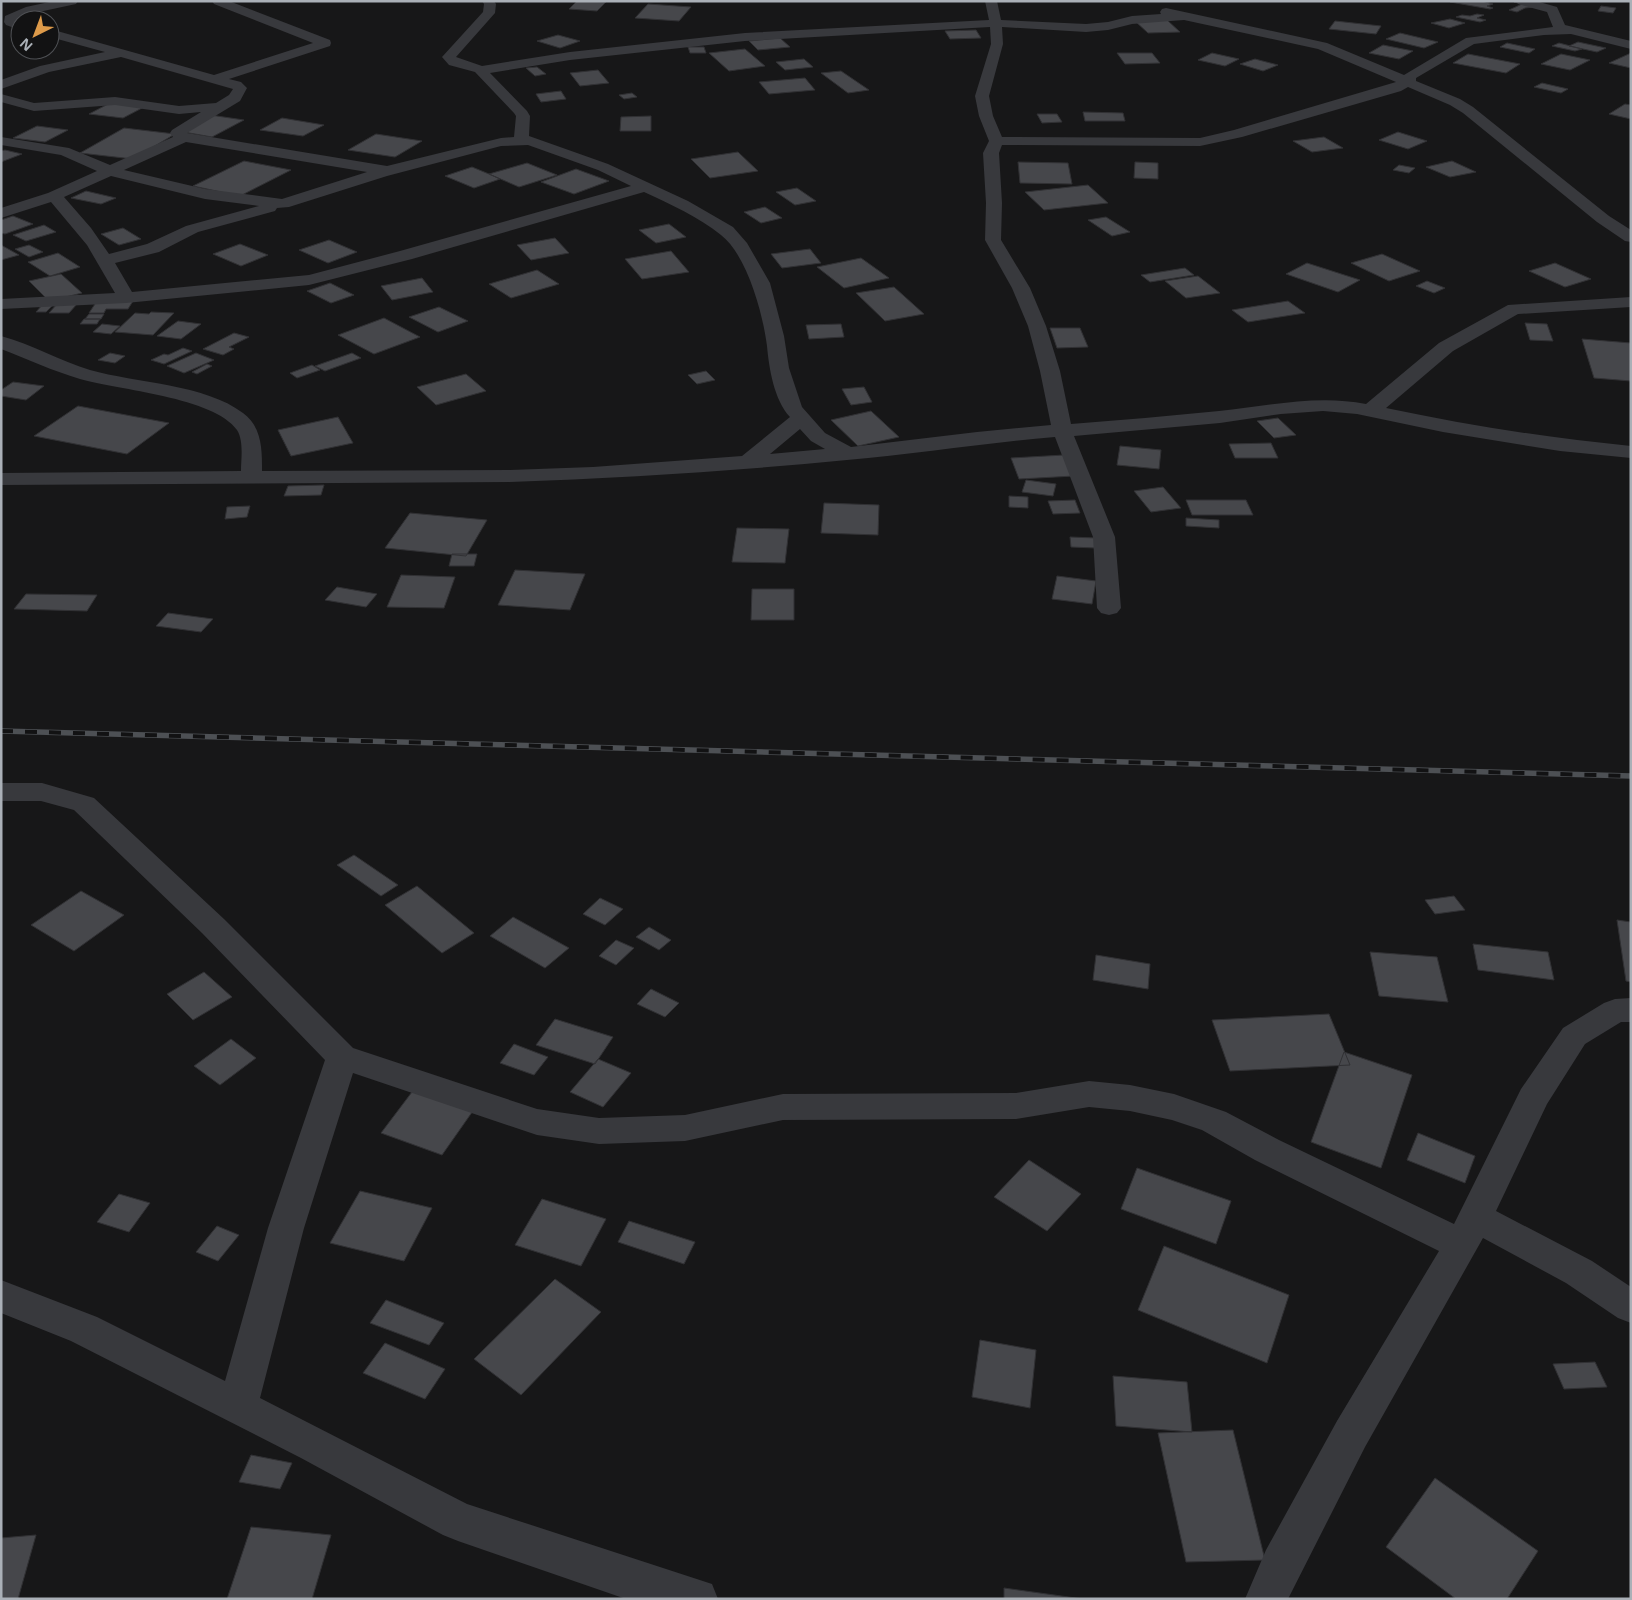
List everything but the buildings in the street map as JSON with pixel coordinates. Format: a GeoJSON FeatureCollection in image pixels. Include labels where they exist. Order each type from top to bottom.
{"type":"FeatureCollection","features":[{"type":"Feature","properties":{"kind":"street"},"geometry":{"type":"LineString","coordinates":[[30,10],[72,1]]}},
{"type":"Feature","properties":{"kind":"street"},"geometry":{"type":"LineString","coordinates":[[214,78],[325,43],[218,1]]}},
{"type":"Feature","properties":{"kind":"street"},"geometry":{"type":"LineString","coordinates":[[488,1],[490,4],[489,13],[449,57],[454,62],[482,70],[570,56],[745,37],[996,23],[1086,28],[1108,26],[1132,20],[1183,16]]}},
{"type":"Feature","properties":{"kind":"street"},"geometry":{"type":"LineString","coordinates":[[991,1],[996,23],[997,44],[982,96],[986,116],[996,141],[991,153],[994,210],[992,240],[1021,288],[1037,326],[1050,371],[1062,430],[1104,537],[1109,608]]}},
{"type":"Feature","properties":{"kind":"street"},"geometry":{"type":"LineString","coordinates":[[1522,1],[1553,10],[1557,24],[1568,31]]}},
{"type":"Feature","properties":{"kind":"street"},"geometry":{"type":"LineString","coordinates":[[1147,4],[1183,16],[1322,46],[1409,81],[1455,102],[1468,110],[1603,219],[1631,237]]}},
{"type":"Feature","properties":{"kind":"street"},"geometry":{"type":"LineString","coordinates":[[996,141],[1200,142],[1237,134],[1396,88],[1409,81],[1410,76],[1471,41],[1516,36],[1544,30],[1568,31],[1631,45]]}},
{"type":"Feature","properties":{"kind":"street"},"geometry":{"type":"LineString","coordinates":[[60,36],[214,78],[240,88],[235,98],[177,133],[184,137],[388,171]]}},
{"type":"Feature","properties":{"kind":"street"},"geometry":{"type":"LineString","coordinates":[[1,85],[45,70],[122,52]]}},
{"type":"Feature","properties":{"kind":"street"},"geometry":{"type":"LineString","coordinates":[[482,70],[523,116],[521,139]]}},
{"type":"Feature","properties":{"kind":"street"},"geometry":{"type":"LineString","coordinates":[[1,98],[30,112],[96,101],[124,102],[179,110],[222,105]]}},
{"type":"Feature","properties":{"kind":"street"},"geometry":{"type":"LineString","coordinates":[[3,134],[64,151],[90,160],[110,171],[205,194],[283,204]]}},
{"type":"Feature","properties":{"kind":"street"},"geometry":{"type":"LineString","coordinates":[[1,213],[54,196],[184,137]]}},
{"type":"Feature","properties":{"kind":"street"},"geometry":{"type":"LineString","coordinates":[[106,260],[153,248],[192,229],[283,204],[388,171],[442,156],[521,139],[529,140],[603,167],[682,204],[727,231],[739,244],[761,283],[774,336],[779,368],[793,409],[818,437],[848,454]]}},
{"type":"Feature","properties":{"kind":"street"},"geometry":{"type":"LineString","coordinates":[[1,304],[126,298],[309,280],[388,260],[646,187]]}},
{"type":"Feature","properties":{"kind":"street"},"geometry":{"type":"LineString","coordinates":[[54,196],[78,221],[106,260],[126,298]]}},
{"type":"Feature","properties":{"kind":"street"},"geometry":{"type":"LineString","coordinates":[[1370,411],[1446,347],[1514,309],[1631,302]]}},
{"type":"Feature","properties":{"kind":"street"},"geometry":{"type":"LineString","coordinates":[[1,342],[84,375],[178,393],[212,404],[233,415],[247,429],[252,478]]}},
{"type":"Feature","properties":{"kind":"street"},"geometry":{"type":"LineString","coordinates":[[1,479],[510,476],[593,473],[848,454],[977,438],[1220,417],[1282,408],[1323,405],[1370,411],[1443,426],[1560,445],[1631,452]]}},
{"type":"Feature","properties":{"kind":"street"},"geometry":{"type":"LineString","coordinates":[[748,461],[800,419]]}},
{"type":"Feature","properties":{"kind":"street"},"geometry":{"type":"LineString","coordinates":[[1,792],[42,792],[84,804],[213,926],[342,1057],[537,1122],[599,1131],[685,1128],[784,1107],[1016,1106],[1088,1094],[1130,1098],[1174,1107],[1214,1121],[1267,1150],[1469,1231],[1579,1272],[1631,1307]]}},
{"type":"Feature","properties":{"kind":"street"},"geometry":{"type":"LineString","coordinates":[[1266,1599],[1281,1565],[1351,1434],[1469,1231],[1533,1098],[1574,1036],[1615,1011],[1631,1010]]}},
{"type":"Feature","properties":{"kind":"street"},"geometry":{"type":"LineString","coordinates":[[238,1406],[286,1228],[342,1057]]}},
{"type":"Feature","properties":{"kind":"street"},"geometry":{"type":"LineString","coordinates":[[1,1296],[84,1329],[238,1406],[458,1521],[624,1577],[697,1599]]}},
{"type":"Feature","properties":{"kind":"railway"},"geometry":{"type":"LineString","coordinates":[[1,731],[1631,776]]}}]}
